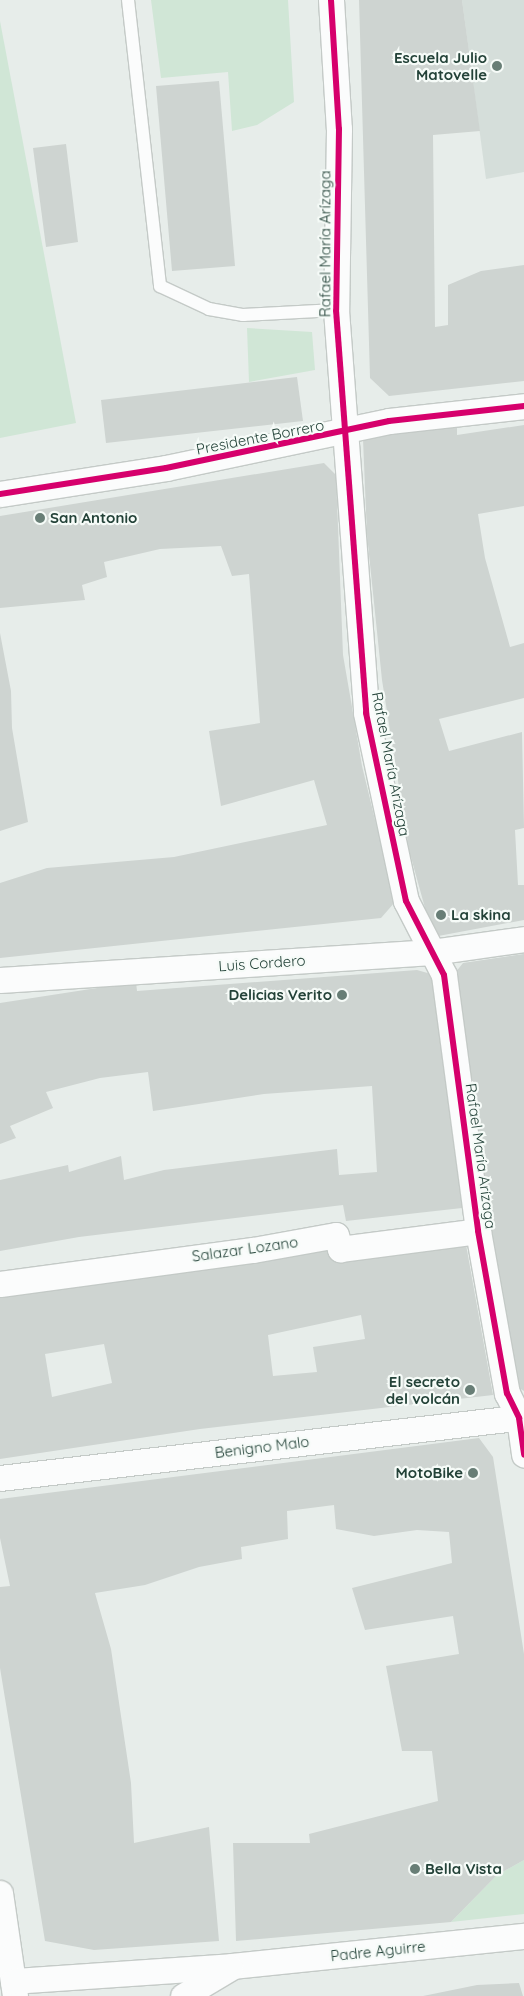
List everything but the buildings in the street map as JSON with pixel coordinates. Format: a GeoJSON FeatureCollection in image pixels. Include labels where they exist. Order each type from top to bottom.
{"type":"FeatureCollection","features":[{"type":"Feature","properties":{"kind":"street","name":"Rafael María Arízaga"},"geometry":{"type":"LineString","coordinates":[[331,0],[339,129],[336,310],[366,713],[406,901],[444,975],[478,1231],[507,1393],[521,1418],[524,1455]]}},
{"type":"Feature","properties":{"kind":"street","name":"Presidente Borrero"},"geometry":{"type":"LineString","coordinates":[[0,494],[166,468],[346,432],[388,421],[524,406]]}},
{"type":"Feature","properties":{"kind":"street","name":"Luis Cordero"},"geometry":{"type":"LineString","coordinates":[[0,980],[432,952],[524,938]]}},
{"type":"Feature","properties":{"kind":"street","name":"Salazar Lozano"},"geometry":{"type":"LineString","coordinates":[[0,1284],[253,1250],[336,1235],[340,1249],[478,1231]]}},
{"type":"Feature","properties":{"kind":"street","name":"Benigno Malo"},"geometry":{"type":"LineString","coordinates":[[0,1478],[521,1418]]}},
{"type":"Feature","properties":{"kind":"street"},"geometry":{"type":"LineString","coordinates":[[0,1893],[14,1989]]}},
{"type":"Feature","properties":{"kind":"street","name":"Padre Aguirre"},"geometry":{"type":"LineString","coordinates":[[14,1989],[524,1936]]}},
{"type":"Feature","properties":{"kind":"street","name":"Padre Aguirre"},"geometry":{"type":"LineString","coordinates":[[183,1996],[232,1966]]}},
{"type":"Feature","properties":{"kind":"lane"},"geometry":{"type":"LineString","coordinates":[[128,0],[160,286],[209,310],[242,315],[336,310]]}},
{"type":"Feature","properties":{"kind":"shaded area","name":"Escuela Julio Matovelle"},"geometry":{"type":"Polygon","coordinates":[[[462,0],[524,0],[524,172],[486,179],[462,0]]]}},
{"type":"Feature","properties":{"kind":"green space"},"geometry":{"type":"Polygon","coordinates":[[[151,0],[288,0],[294,102],[257,125],[232,131],[228,72],[161,78],[151,0]]]}},
{"type":"Feature","properties":{"kind":"green space"},"geometry":{"type":"Polygon","coordinates":[[[0,21],[76,423],[0,438],[0,21]]]}},
{"type":"Feature","properties":{"kind":"green space"},"geometry":{"type":"Polygon","coordinates":[[[247,328],[312,332],[315,370],[249,382],[247,328]]]}},
{"type":"Feature","properties":{"kind":"green space"},"geometry":{"type":"Polygon","coordinates":[[[524,1860],[524,1914],[451,1922],[497,1875],[524,1860]]]}},
{"type":"Feature","properties":{"kind":"cycle path"},"geometry":{"type":"LineString","coordinates":[[331,0],[339,129],[336,310],[366,713],[406,901],[444,975],[478,1231],[507,1393],[519,1418],[524,1455]]}},
{"type":"Feature","properties":{"kind":"cycle path"},"geometry":{"type":"LineString","coordinates":[[0,494],[166,468],[389,421],[524,406]]}},
{"type":"Feature","properties":{"kind":"place","name":"Escuela Julio Matovelle"},"geometry":{"type":"Point","coordinates":[497,66]}},
{"type":"Feature","properties":{"kind":"place","name":"San Antonio"},"geometry":{"type":"Point","coordinates":[40,518]}},
{"type":"Feature","properties":{"kind":"place","name":"La skina"},"geometry":{"type":"Point","coordinates":[441,915]}},
{"type":"Feature","properties":{"kind":"place","name":"Delicias Verito"},"geometry":{"type":"Point","coordinates":[342,995]}},
{"type":"Feature","properties":{"kind":"place","name":"El secreto del volcán"},"geometry":{"type":"Point","coordinates":[470,1390]}},
{"type":"Feature","properties":{"kind":"place","name":"MotoBike"},"geometry":{"type":"Point","coordinates":[473,1473]}},
{"type":"Feature","properties":{"kind":"place","name":"Bella Vista"},"geometry":{"type":"Point","coordinates":[415,1869]}}]}
